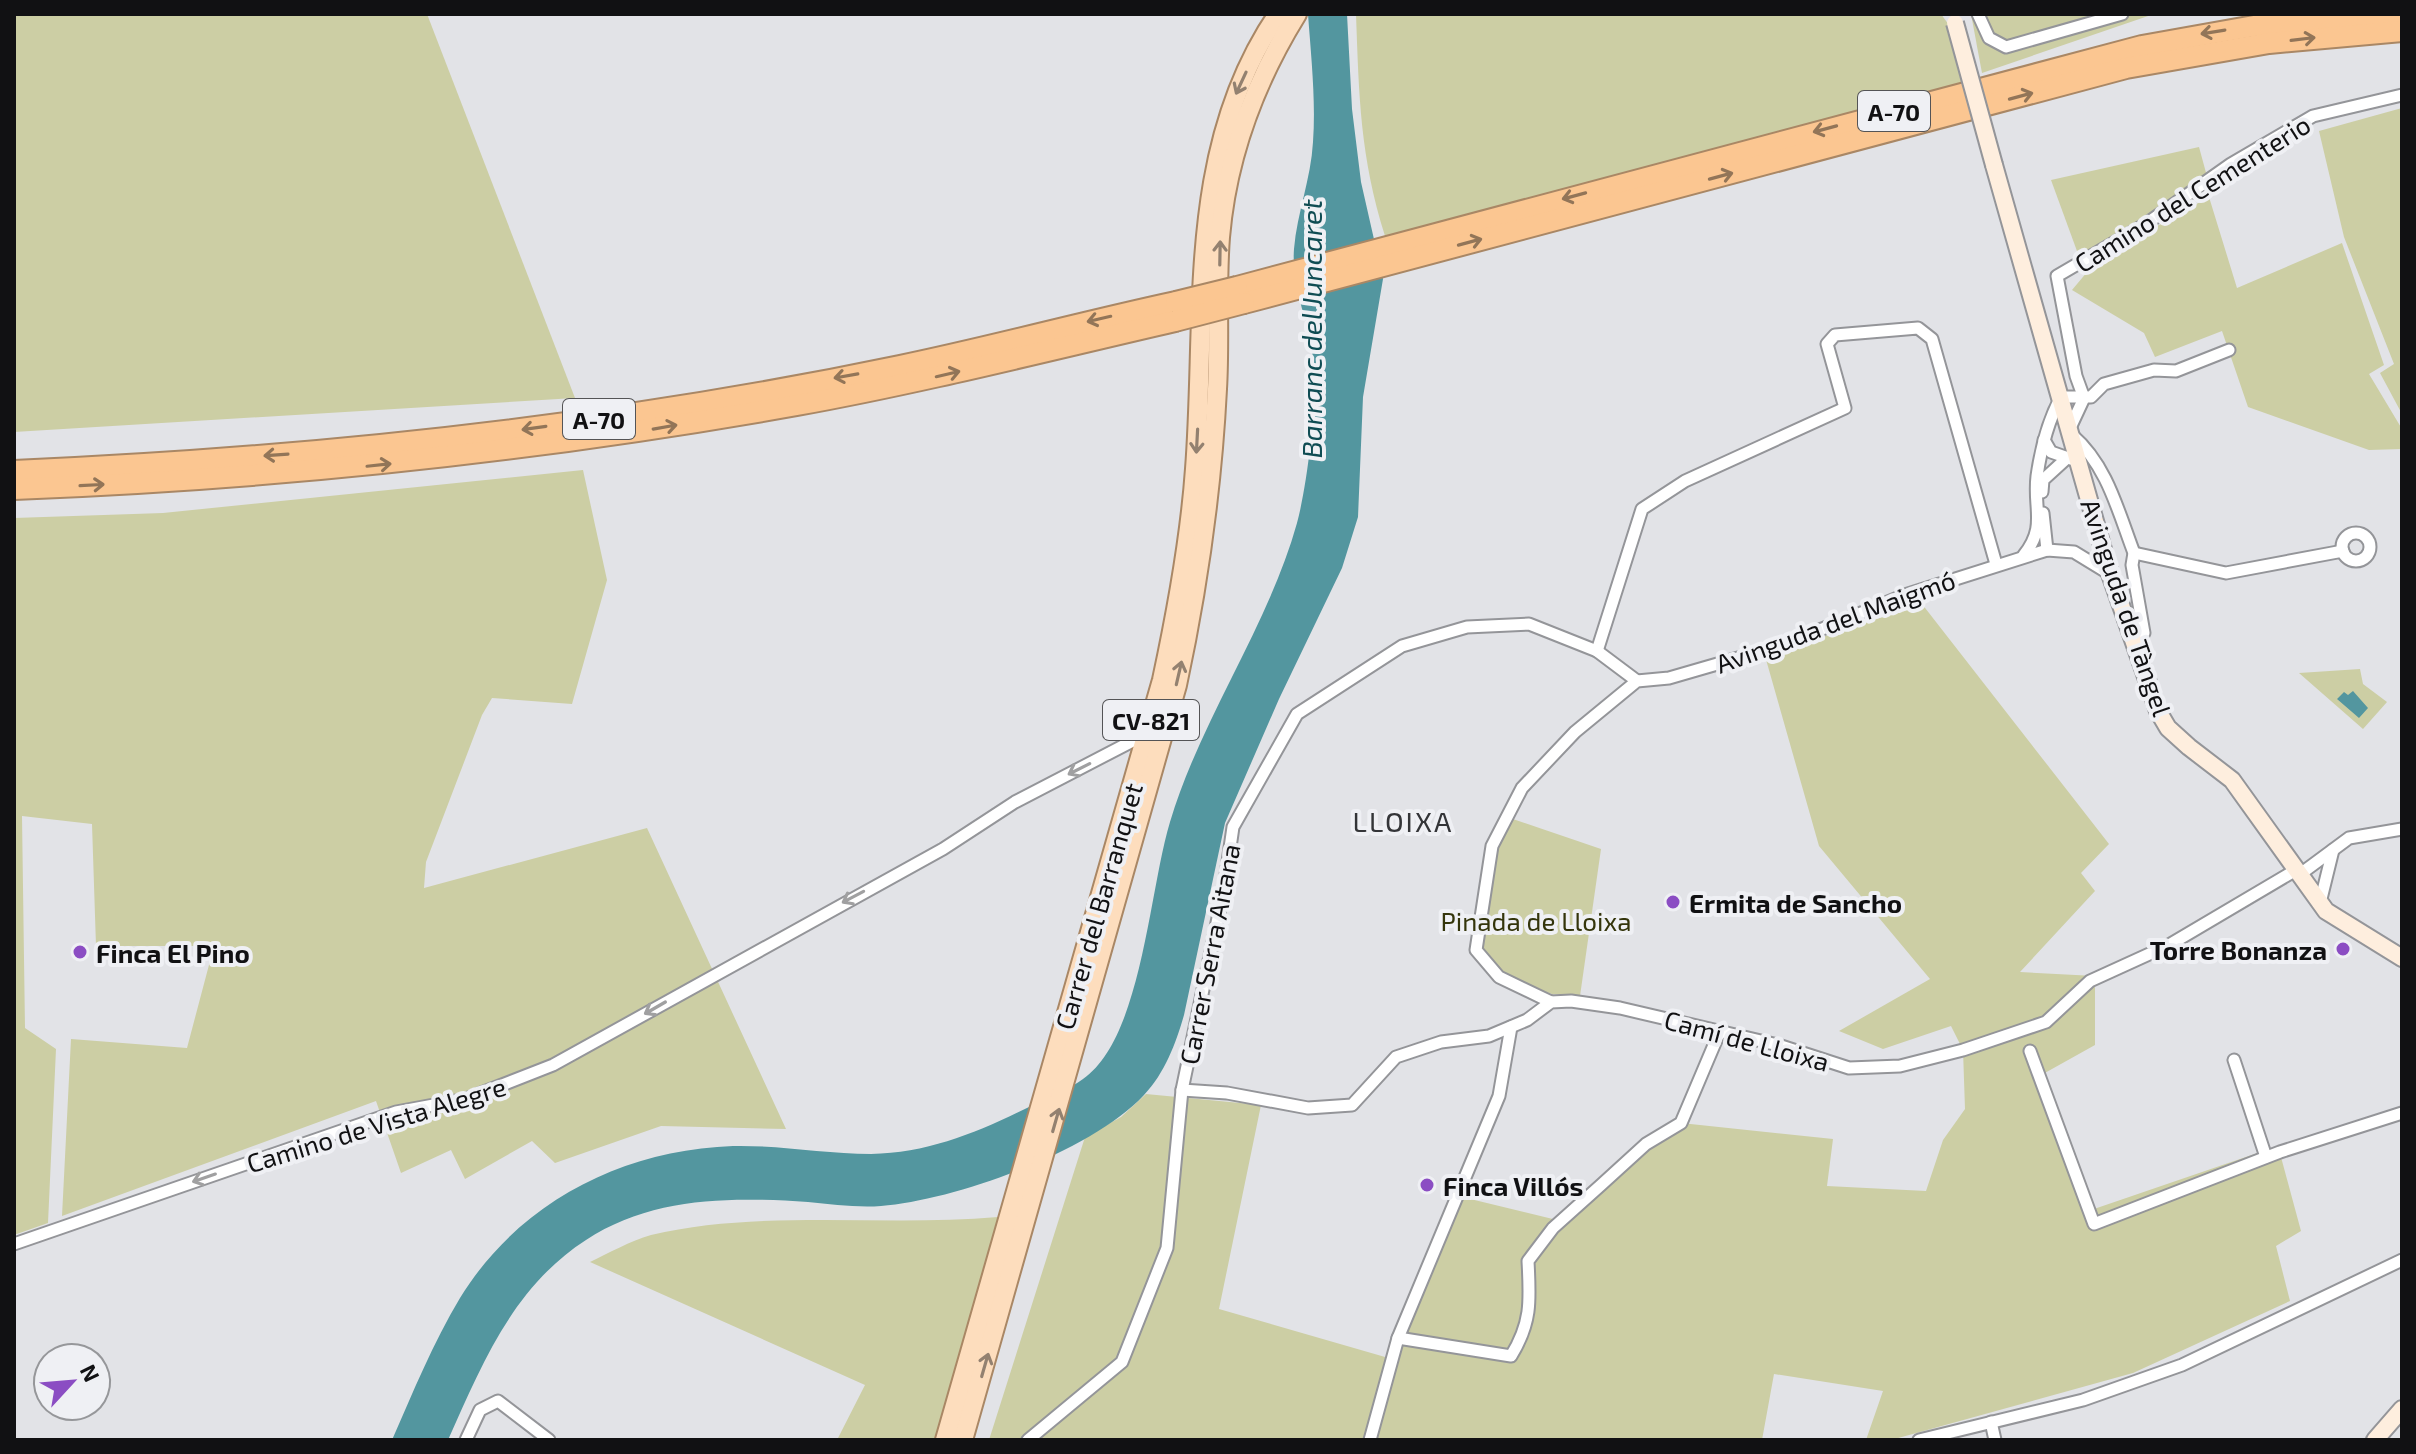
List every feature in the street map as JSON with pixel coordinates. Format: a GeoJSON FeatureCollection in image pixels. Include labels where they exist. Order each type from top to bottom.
{"type":"FeatureCollection","features":[{"type":"Feature","properties":{"kind":"highway","name":"A-70"},"geometry":{"type":"LineString","coordinates":[[1240,295],[1293,292],[1394,254],[2142,46],[2266,24],[2402,14]]}},
{"type":"Feature","properties":{"kind":"highway","name":"A-70"},"geometry":{"type":"LineString","coordinates":[[14,489],[336,469],[653,429],[914,382],[1240,295],[1293,271],[1394,254],[2126,68],[2269,43],[2402,31]]}},
{"type":"Feature","properties":{"kind":"highway","name":"A-70"},"geometry":{"type":"LineString","coordinates":[[14,471],[358,449],[587,420],[899,366],[1176,312]]}},
{"type":"Feature","properties":{"kind":"main road","name":"Carrer del Barranquet"},"geometry":{"type":"LineString","coordinates":[[945,1440],[1148,733],[1176,612],[1195,471],[1204,235],[1216,154],[1234,99],[1257,46],[1278,14]]}},
{"type":"Feature","properties":{"kind":"main road","name":"Carrer del Barranquet"},"geometry":{"type":"LineString","coordinates":[[969,1435],[1173,698],[1193,613],[1211,472],[1217,387],[1220,237],[1231,167],[1249,107],[1297,14]]}},
{"type":"Feature","properties":{"kind":"main road","name":"Avinguda de Tàngel"},"geometry":{"type":"LineString","coordinates":[[1952,17],[2071,432],[2072,459],[2158,711],[2168,728],[2232,780],[2320,903],[2337,920],[2402,958]]}},
{"type":"Feature","properties":{"kind":"main road"},"geometry":{"type":"LineString","coordinates":[[2375,1440],[2402,1409]]}},
{"type":"Feature","properties":{"kind":"street"},"geometry":{"type":"LineString","coordinates":[[1978,14],[1989,38],[2006,47],[2122,14]]}},
{"type":"Feature","properties":{"kind":"street","name":"Camino del Cementerio"},"geometry":{"type":"LineString","coordinates":[[2087,397],[2076,376],[2057,276],[2146,224],[2231,164],[2313,116],[2402,95]]}},
{"type":"Feature","properties":{"kind":"street"},"geometry":{"type":"LineString","coordinates":[[1597,651],[1642,509],[1704,472],[1845,408],[1827,344],[1835,335],[1918,328],[1932,339],[1996,564]]}},
{"type":"Feature","properties":{"kind":"street"},"geometry":{"type":"LineString","coordinates":[[2135,646],[2144,633],[2132,565],[2134,553],[2103,473],[2087,448],[2071,432],[2087,397],[2104,384],[2154,370],[2176,371],[2229,350]]}},
{"type":"Feature","properties":{"kind":"street"},"geometry":{"type":"LineString","coordinates":[[2024,555],[2037,538],[2036,486],[2044,440],[2061,397],[2087,397]]}},
{"type":"Feature","properties":{"kind":"street"},"geometry":{"type":"LineString","coordinates":[[2044,440],[2051,452],[2072,459]]}},
{"type":"Feature","properties":{"kind":"street"},"geometry":{"type":"LineString","coordinates":[[2047,550],[2043,480],[2072,459]]}},
{"type":"Feature","properties":{"kind":"street","name":"Avinguda del Maigmó"},"geometry":{"type":"LineString","coordinates":[[1637,681],[1669,678],[1783,645],[1905,595],[2024,555],[2047,550],[2074,552],[2110,574]]}},
{"type":"Feature","properties":{"kind":"street"},"geometry":{"type":"LineString","coordinates":[[2134,553],[2226,573],[2343,551]]}},
{"type":"Feature","properties":{"kind":"street","name":"Carrer Serra Aitana"},"geometry":{"type":"LineString","coordinates":[[1028,1440],[1122,1362],[1167,1248],[1182,1090],[1224,889],[1233,827],[1297,714],[1402,646],[1467,627],[1529,624],[1597,651],[1637,681]]}},
{"type":"Feature","properties":{"kind":"street"},"geometry":{"type":"LineString","coordinates":[[1182,1090],[1227,1093],[1308,1108],[1352,1105],[1396,1057],[1441,1042],[1489,1036],[1527,1020],[1551,1002],[1499,977],[1476,950],[1492,846],[1522,788],[1575,732],[1637,681]]}},
{"type":"Feature","properties":{"kind":"street","name":"Camino de Vista Alegre"},"geometry":{"type":"LineString","coordinates":[[14,1244],[396,1112],[466,1099],[553,1065],[943,849],[1015,802],[1148,733]]}},
{"type":"Feature","properties":{"kind":"street","name":"Camí de Lloixa"},"geometry":{"type":"LineString","coordinates":[[1551,1002],[1571,1001],[1620,1008],[1720,1031],[1849,1068],[1900,1066],[1963,1050],[2046,1022],[2090,981],[2169,945],[2297,872],[2349,838],[2402,829]]}},
{"type":"Feature","properties":{"kind":"street"},"geometry":{"type":"LineString","coordinates":[[2320,903],[2333,850]]}},
{"type":"Feature","properties":{"kind":"street"},"geometry":{"type":"LineString","coordinates":[[1370,1440],[1398,1338],[1499,1096],[1511,1027]]}},
{"type":"Feature","properties":{"kind":"street"},"geometry":{"type":"LineString","coordinates":[[1398,1338],[1511,1356],[1525,1332],[1530,1301],[1528,1261],[1553,1228],[1646,1144],[1681,1123],[1720,1031]]}},
{"type":"Feature","properties":{"kind":"street"},"geometry":{"type":"LineString","coordinates":[[2030,1051],[2094,1224],[2266,1157],[2402,1113]]}},
{"type":"Feature","properties":{"kind":"street"},"geometry":{"type":"LineString","coordinates":[[2234,1060],[2266,1157]]}},
{"type":"Feature","properties":{"kind":"street"},"geometry":{"type":"LineString","coordinates":[[1919,1440],[2083,1400],[2182,1365],[2402,1260]]}},
{"type":"Feature","properties":{"kind":"street"},"geometry":{"type":"LineString","coordinates":[[466,1440],[480,1410],[498,1401],[549,1440]]}},
{"type":"Feature","properties":{"kind":"street"},"geometry":{"type":"LineString","coordinates":[[1991,1422],[1995,1440]]}},
{"type":"Feature","properties":{"kind":"green space"},"geometry":{"type":"Polygon","coordinates":[[[14,14],[427,14],[575,398],[14,432],[14,14]]]}},
{"type":"Feature","properties":{"kind":"green space"},"geometry":{"type":"Polygon","coordinates":[[[1356,14],[1941,14],[1954,32],[1966,84],[1385,236],[1366,152],[1356,14]]]}},
{"type":"Feature","properties":{"kind":"green space"},"geometry":{"type":"Polygon","coordinates":[[[1971,14],[2154,14],[1982,73],[1971,14]]]}},
{"type":"Feature","properties":{"kind":"green space"},"geometry":{"type":"Polygon","coordinates":[[[2402,108],[2402,414],[2380,373],[2394,364],[2344,237],[2319,131],[2402,108]]]}},
{"type":"Feature","properties":{"kind":"green space"},"geometry":{"type":"Polygon","coordinates":[[[2199,147],[2208,180],[2081,262],[2051,180],[2199,147]]]}},
{"type":"Feature","properties":{"kind":"green space"},"geometry":{"type":"Polygon","coordinates":[[[2209,197],[2237,288],[2342,243],[2384,365],[2369,374],[2402,429],[2402,449],[2369,450],[2248,407],[2222,331],[2155,357],[2144,333],[2072,290],[2098,259],[2209,197]]]}},
{"type":"Feature","properties":{"kind":"green space"},"geometry":{"type":"Polygon","coordinates":[[[583,470],[607,580],[572,704],[492,698],[482,715],[426,862],[424,888],[647,828],[786,1129],[661,1126],[555,1163],[532,1141],[465,1179],[451,1150],[401,1173],[376,1101],[62,1216],[71,1039],[187,1048],[214,946],[96,946],[92,824],[22,816],[25,1028],[56,1049],[48,1223],[14,1235],[14,518],[163,513],[583,470]]]}},
{"type":"Feature","properties":{"kind":"green space"},"geometry":{"type":"Polygon","coordinates":[[[1922,604],[2109,844],[2081,873],[2095,891],[2020,972],[2095,976],[2095,1045],[2043,1074],[2094,1209],[2278,1146],[2301,1231],[2276,1246],[2290,1301],[2133,1373],[1891,1440],[1866,1440],[1883,1391],[1774,1374],[1762,1440],[989,1440],[1085,1137],[1121,1117],[1146,1094],[1261,1105],[1219,1309],[1392,1359],[1458,1196],[1561,1221],[1601,1185],[1681,1123],[1833,1139],[1827,1186],[1926,1191],[1943,1140],[1965,1109],[1963,1050],[1951,1026],[1883,1049],[1839,1031],[1930,979],[1819,846],[1765,656],[1922,604]]]}},
{"type":"Feature","properties":{"kind":"green space"},"geometry":{"type":"Polygon","coordinates":[[[2360,669],[2363,684],[2387,702],[2363,729],[2299,673],[2360,669]]]}},
{"type":"Feature","properties":{"kind":"green space","name":"Pinada de Lloixa"},"geometry":{"type":"Polygon","coordinates":[[[1507,817],[1601,849],[1580,996],[1552,994],[1499,977],[1476,950],[1492,846],[1507,817]]]}},
{"type":"Feature","properties":{"kind":"green space"},"geometry":{"type":"Polygon","coordinates":[[[998,1217],[937,1440],[837,1440],[865,1385],[590,1262],[651,1235],[693,1227],[779,1221],[998,1217]]]}},
{"type":"Feature","properties":{"kind":"water","name":"Barranc del Juncaret"},"geometry":{"type":"Polygon","coordinates":[[[1308,14],[1347,14],[1352,109],[1361,182],[1383,279],[1363,397],[1358,517],[1342,568],[1279,699],[1225,823],[1184,1015],[1158,1077],[1121,1116],[1092,1135],[1021,1169],[946,1194],[912,1202],[872,1206],[722,1200],[665,1207],[611,1226],[561,1259],[538,1280],[519,1304],[487,1356],[448,1440],[392,1440],[441,1332],[484,1264],[512,1234],[543,1209],[577,1188],[613,1171],[652,1158],[692,1150],[750,1146],[871,1154],[894,1153],[937,1144],[978,1130],[1067,1089],[1083,1079],[1103,1059],[1119,1031],[1131,998],[1170,822],[1183,784],[1269,599],[1297,523],[1305,487],[1314,402],[1314,366],[1298,293],[1294,249],[1313,142],[1314,94],[1308,14]]]}},
{"type":"Feature","properties":{"kind":"water"},"geometry":{"type":"Polygon","coordinates":[[[2353,691],[2368,708],[2359,718],[2337,699],[2344,692],[2348,695],[2353,691]]]}},
{"type":"Feature","properties":{"kind":"place","name":"Ermita de Sancho"},"geometry":{"type":"Point","coordinates":[1673,902]}},
{"type":"Feature","properties":{"kind":"place","name":"Torre Bonanza"},"geometry":{"type":"Point","coordinates":[2343,949]}},
{"type":"Feature","properties":{"kind":"place","name":"Finca El Pino"},"geometry":{"type":"Point","coordinates":[80,952]}},
{"type":"Feature","properties":{"kind":"place","name":"Finca Villós"},"geometry":{"type":"Point","coordinates":[1427,1185]}},
{"type":"Feature","properties":{"kind":"district","name":"LLOIXA"},"geometry":{"type":"Point","coordinates":[1403,821]}}]}
